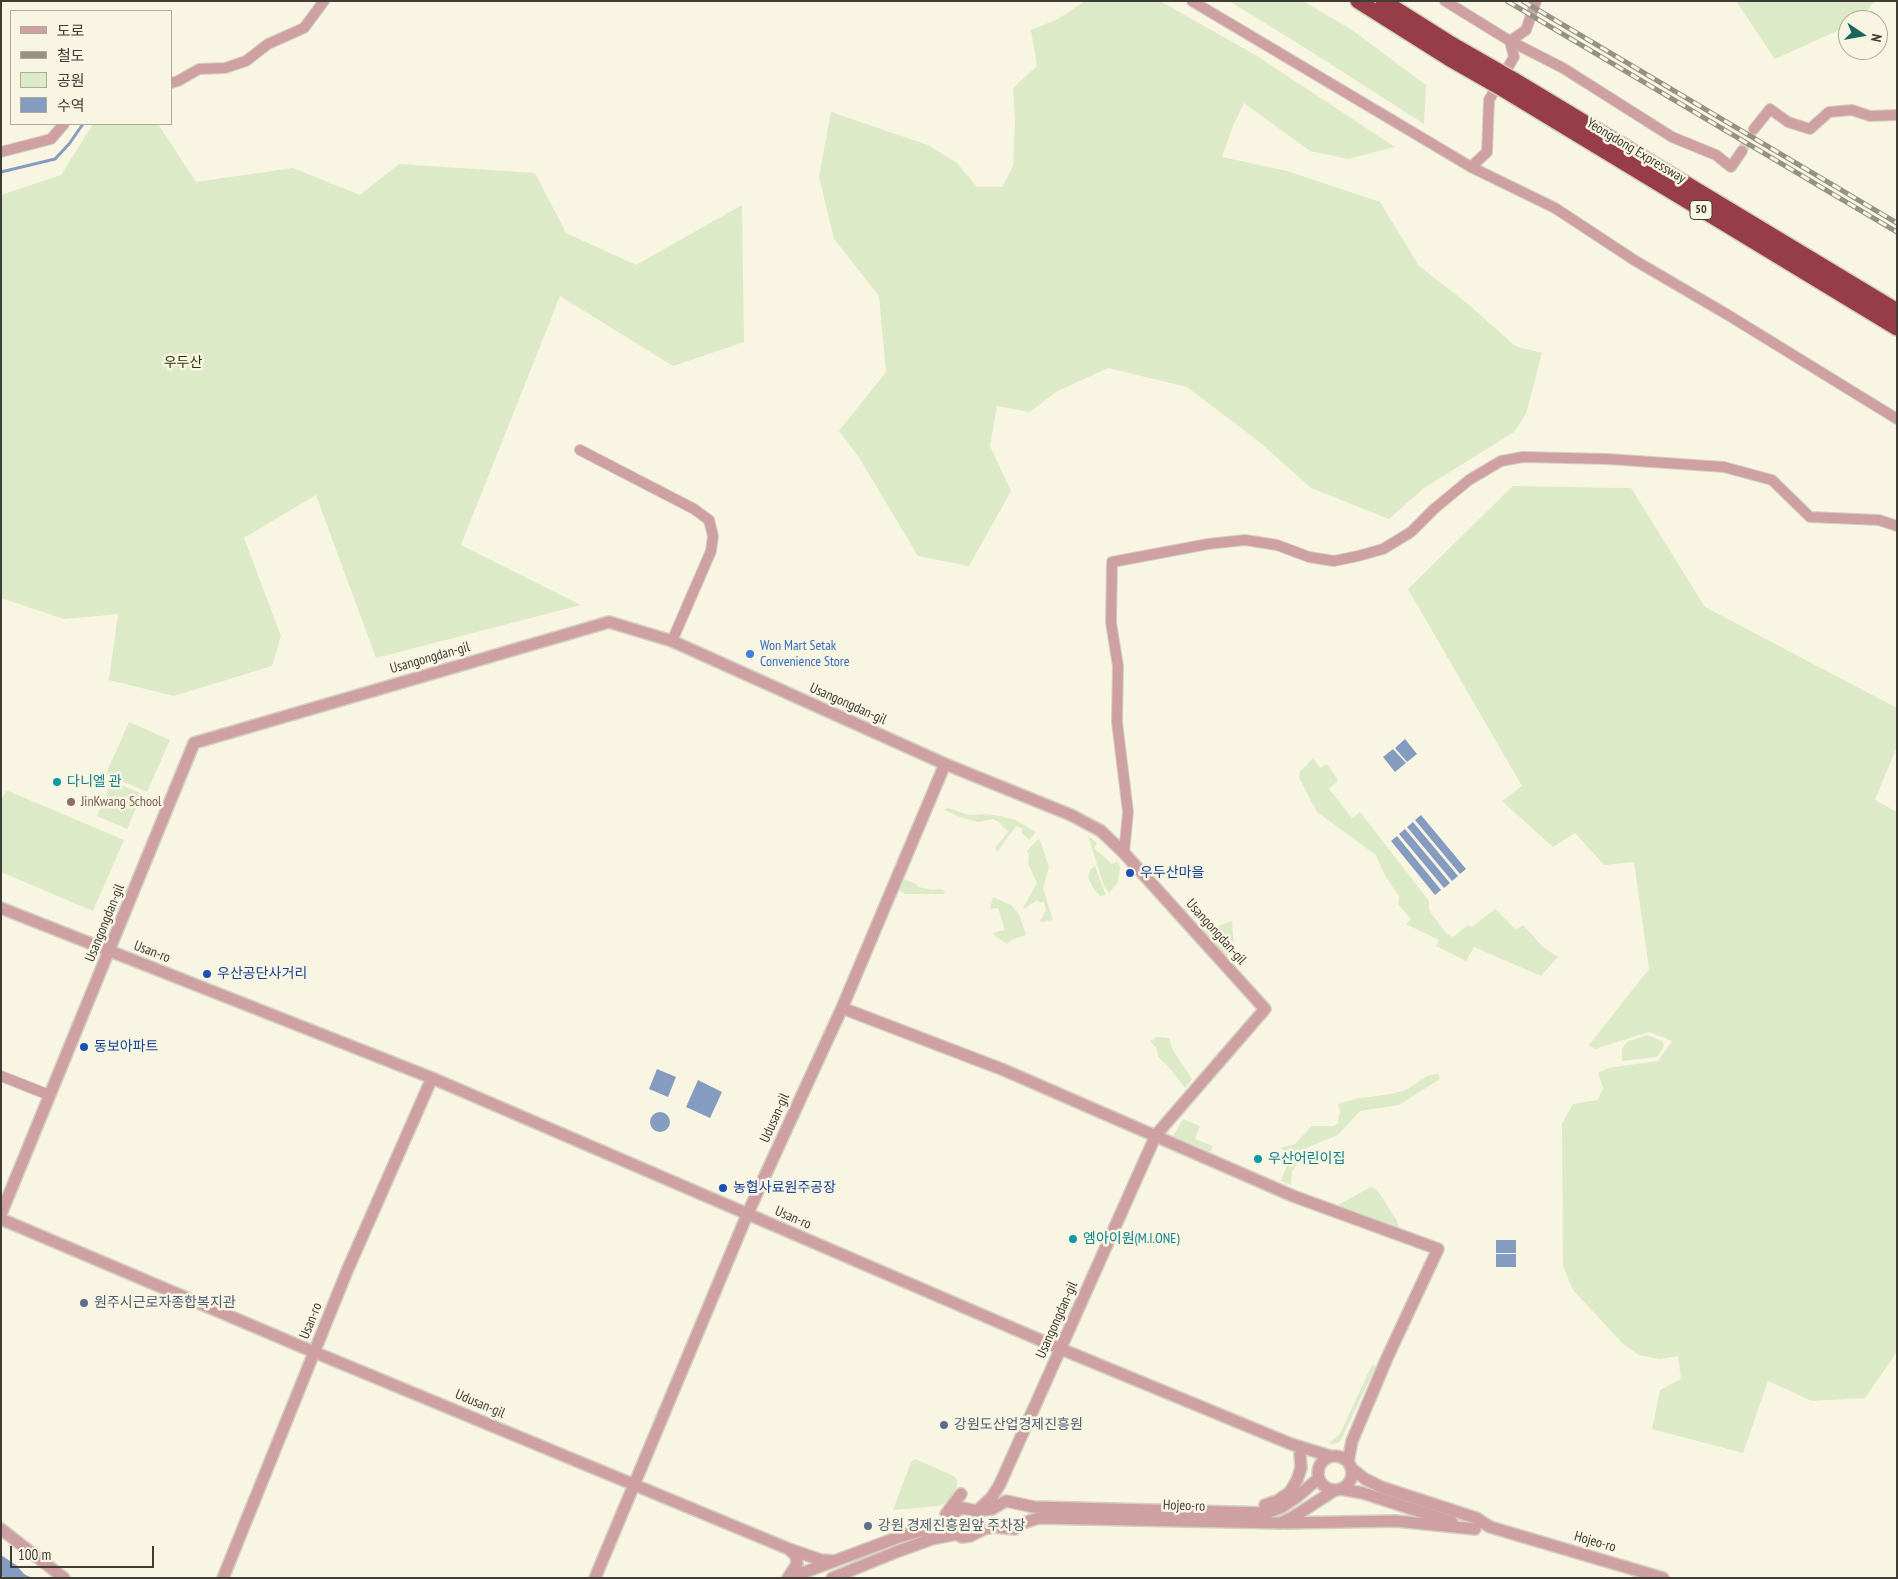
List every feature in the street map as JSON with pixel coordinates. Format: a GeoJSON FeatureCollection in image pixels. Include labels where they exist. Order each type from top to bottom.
{"type":"FeatureCollection","features":[{"type":"Feature","properties":{"kind":"highway","name":"Yeongdong Expressway"},"geometry":{"type":"LineString","coordinates":[[1358,1],[1451,52],[1897,311]]}},
{"type":"Feature","properties":{"kind":"highway","name":"Yeongdong Expressway"},"geometry":{"type":"LineString","coordinates":[[1383,1],[1451,52]]}},
{"type":"Feature","properties":{"kind":"highway","name":"Yeongdong Expressway"},"geometry":{"type":"LineString","coordinates":[[1510,86],[1897,328]]}},
{"type":"Feature","properties":{"kind":"street"},"geometry":{"type":"LineString","coordinates":[[172,83],[178,82],[199,69],[225,68],[246,61],[268,44],[304,28],[324,1]]}},
{"type":"Feature","properties":{"kind":"street"},"geometry":{"type":"LineString","coordinates":[[1192,1],[1471,167],[1555,208],[1634,260],[1728,315],[1897,419]]}},
{"type":"Feature","properties":{"kind":"street"},"geometry":{"type":"LineString","coordinates":[[1445,1],[1510,42],[1563,68],[1672,137],[1716,156],[1731,167],[1742,151]]}},
{"type":"Feature","properties":{"kind":"street"},"geometry":{"type":"LineString","coordinates":[[1510,42],[1526,30],[1536,1]]}},
{"type":"Feature","properties":{"kind":"street"},"geometry":{"type":"LineString","coordinates":[[1471,167],[1487,152],[1489,100],[1514,57],[1510,42]]}},
{"type":"Feature","properties":{"kind":"street"},"geometry":{"type":"LineString","coordinates":[[1754,129],[1770,109],[1788,122],[1810,129],[1829,112],[1852,110],[1870,116],[1897,115]]}},
{"type":"Feature","properties":{"kind":"street"},"geometry":{"type":"LineString","coordinates":[[1,152],[51,139],[63,125]]}},
{"type":"Feature","properties":{"kind":"street"},"geometry":{"type":"LineString","coordinates":[[580,450],[694,509],[709,520],[713,536],[711,551],[672,641]]}},
{"type":"Feature","properties":{"kind":"street"},"geometry":{"type":"LineString","coordinates":[[1124,853],[1128,812],[1117,722],[1118,666],[1111,623],[1112,562],[1208,544],[1245,540],[1277,545],[1309,557],[1334,561],[1358,556],[1383,549],[1411,532],[1434,509],[1469,480],[1501,461],[1523,457],[1608,459],[1724,467],[1772,480],[1810,517],[1879,520],[1897,526]]}},
{"type":"Feature","properties":{"kind":"street","name":"Usangongdan-gil"},"geometry":{"type":"LineString","coordinates":[[1,1214],[194,743],[609,622],[672,641],[945,764],[1077,818],[1101,831],[1124,853],[1265,1008],[1156,1135],[1000,1484],[992,1497],[976,1511]]}},
{"type":"Feature","properties":{"kind":"street","name":"Udusan-gil"},"geometry":{"type":"LineString","coordinates":[[594,1578],[747,1215],[842,1008],[945,764]]}},
{"type":"Feature","properties":{"kind":"street","name":"Usan-ro"},"geometry":{"type":"LineString","coordinates":[[1,908],[432,1078],[1060,1349],[1291,1444],[1333,1456]]}},
{"type":"Feature","properties":{"kind":"street"},"geometry":{"type":"LineString","coordinates":[[842,1008],[1004,1070],[1293,1196],[1438,1249],[1387,1358],[1352,1442],[1349,1465],[1352,1473],[1349,1482],[1338,1489]]}},
{"type":"Feature","properties":{"kind":"street"},"geometry":{"type":"LineString","coordinates":[[1,1076],[49,1095]]}},
{"type":"Feature","properties":{"kind":"street","name":"Usan-ro"},"geometry":{"type":"LineString","coordinates":[[223,1578],[347,1271],[432,1078]]}},
{"type":"Feature","properties":{"kind":"street"},"geometry":{"type":"LineString","coordinates":[[1,1219],[314,1352]]}},
{"type":"Feature","properties":{"kind":"street","name":"Udusan-gil"},"geometry":{"type":"LineString","coordinates":[[314,1352],[789,1548],[821,1560],[835,1561]]}},
{"type":"Feature","properties":{"kind":"street"},"geometry":{"type":"LineString","coordinates":[[1232,1512],[1268,1513],[1275,1510],[1297,1497],[1318,1476],[1321,1463],[1345,1451],[1352,1442]]}},
{"type":"Feature","properties":{"kind":"street"},"geometry":{"type":"LineString","coordinates":[[1291,1444],[1325,1487],[1363,1493],[1475,1529]]}},
{"type":"Feature","properties":{"kind":"street"},"geometry":{"type":"LineString","coordinates":[[1232,1512],[1260,1507],[1277,1501],[1290,1492],[1301,1468],[1300,1454]]}},
{"type":"Feature","properties":{"kind":"street"},"geometry":{"type":"LineString","coordinates":[[1333,1456],[1381,1488],[1476,1518],[1490,1527]]}},
{"type":"Feature","properties":{"kind":"street"},"geometry":{"type":"LineString","coordinates":[[956,1512],[963,1508],[976,1511],[992,1509],[1006,1501],[1000,1492],[1000,1484]]}},
{"type":"Feature","properties":{"kind":"street","name":"Hojeo-ro"},"geometry":{"type":"LineString","coordinates":[[832,1578],[905,1548],[939,1538],[957,1534],[962,1537],[970,1536],[984,1528],[1013,1529],[1023,1523],[1039,1518],[1280,1523],[1338,1489]]}},
{"type":"Feature","properties":{"kind":"street"},"geometry":{"type":"LineString","coordinates":[[789,1578],[812,1574],[835,1561],[899,1537],[932,1528],[949,1523],[956,1512],[961,1494],[950,1510],[932,1528]]}},
{"type":"Feature","properties":{"kind":"street","name":"Hojeo-ro"},"geometry":{"type":"LineString","coordinates":[[1006,1501],[1018,1503],[1024,1507],[1232,1512]]}},
{"type":"Feature","properties":{"kind":"street"},"geometry":{"type":"LineString","coordinates":[[1023,1523],[1027,1515],[1024,1507]]}},
{"type":"Feature","properties":{"kind":"street"},"geometry":{"type":"LineString","coordinates":[[1280,1523],[1396,1521],[1475,1529],[1490,1527]]}},
{"type":"Feature","properties":{"kind":"street"},"geometry":{"type":"LineString","coordinates":[[949,1523],[957,1534]]}},
{"type":"Feature","properties":{"kind":"street","name":"Hojeo-ro"},"geometry":{"type":"LineString","coordinates":[[1490,1527],[1663,1578]]}},
{"type":"Feature","properties":{"kind":"street"},"geometry":{"type":"LineString","coordinates":[[1,1530],[64,1578]]}},
{"type":"Feature","properties":{"kind":"street"},"geometry":{"type":"LineString","coordinates":[[789,1548],[796,1556],[797,1564],[789,1578]]}},
{"type":"Feature","properties":{"kind":"green space"},"geometry":{"type":"Polygon","coordinates":[[[1085,1],[1160,1],[1257,56],[1395,147],[1348,159],[1310,151],[1244,103],[1233,126],[1222,157],[1287,171],[1380,202],[1419,266],[1468,304],[1515,346],[1542,353],[1526,414],[1514,432],[1424,488],[1389,519],[1311,488],[1257,440],[1187,387],[1108,368],[1056,392],[1030,412],[997,406],[990,446],[1011,491],[969,566],[918,556],[860,459],[839,431],[886,372],[879,296],[834,239],[819,177],[831,112],[928,145],[957,163],[977,187],[1002,187],[1013,166],[1015,121],[1013,88],[1037,66],[1031,30],[1058,19],[1085,1]]]}},
{"type":"Feature","properties":{"kind":"green space"},"geometry":{"type":"Polygon","coordinates":[[[1229,1],[1303,1],[1352,30],[1426,85],[1424,124],[1315,54],[1229,1]]]}},
{"type":"Feature","properties":{"kind":"green space"},"geometry":{"type":"Polygon","coordinates":[[[1736,1],[1875,1],[1867,10],[1838,10],[1838,31],[1775,59],[1736,1]]]}},
{"type":"Feature","properties":{"kind":"green space","name":"우두산"},"geometry":{"type":"Polygon","coordinates":[[[92,125],[159,125],[196,182],[293,168],[360,195],[399,164],[535,173],[566,233],[636,265],[742,205],[744,342],[673,366],[560,296],[461,545],[581,605],[376,658],[316,495],[244,538],[281,636],[272,666],[174,696],[109,680],[118,614],[64,619],[1,598],[1,195],[61,175],[92,125]]]}},
{"type":"Feature","properties":{"kind":"green space"},"geometry":{"type":"Polygon","coordinates":[[[1513,486],[1631,488],[1705,607],[1897,708],[1897,746],[1875,800],[1897,812],[1897,1352],[1865,1398],[1812,1401],[1768,1381],[1743,1453],[1652,1429],[1660,1390],[1681,1379],[1678,1356],[1660,1359],[1639,1355],[1624,1345],[1573,1290],[1563,1266],[1562,1124],[1573,1104],[1598,1100],[1603,1088],[1598,1073],[1608,1068],[1658,1061],[1672,1041],[1649,1032],[1595,1049],[1589,1045],[1649,969],[1634,862],[1604,865],[1575,833],[1553,847],[1502,801],[1522,786],[1408,589],[1513,486]]]}},
{"type":"Feature","properties":{"kind":"green space"},"geometry":{"type":"Polygon","coordinates":[[[129,722],[170,740],[147,792],[106,774],[129,722]]]}},
{"type":"Feature","properties":{"kind":"green space"},"geometry":{"type":"Polygon","coordinates":[[[1313,758],[1320,768],[1327,764],[1338,780],[1329,789],[1352,818],[1360,812],[1429,901],[1429,910],[1446,933],[1453,937],[1468,925],[1472,927],[1495,909],[1516,930],[1523,925],[1543,947],[1558,957],[1541,976],[1474,947],[1466,961],[1436,946],[1439,940],[1406,924],[1411,919],[1398,904],[1399,896],[1385,876],[1376,855],[1317,812],[1299,778],[1300,772],[1313,758]]]}},
{"type":"Feature","properties":{"kind":"green space"},"geometry":{"type":"Polygon","coordinates":[[[112,781],[142,794],[127,829],[97,816],[112,781]]]}},
{"type":"Feature","properties":{"kind":"green space"},"geometry":{"type":"Polygon","coordinates":[[[6,790],[124,840],[93,911],[1,872],[1,801],[6,790]]]}},
{"type":"Feature","properties":{"kind":"green space"},"geometry":{"type":"Polygon","coordinates":[[[948,808],[969,815],[984,814],[1015,820],[1036,832],[1029,840],[1021,832],[1023,829],[1016,826],[997,852],[995,848],[1008,832],[999,822],[993,819],[978,822],[944,810],[948,808]]]}},
{"type":"Feature","properties":{"kind":"green space"},"geometry":{"type":"Polygon","coordinates":[[[1088,836],[1097,843],[1094,848],[1112,864],[1117,861],[1120,867],[1118,882],[1109,893],[1104,886],[1088,836]]]}},
{"type":"Feature","properties":{"kind":"green space"},"geometry":{"type":"Polygon","coordinates":[[[1038,839],[1049,867],[1043,888],[1053,920],[1041,922],[1040,920],[1046,910],[1044,902],[1037,900],[1023,908],[1037,883],[1028,864],[1029,855],[1027,851],[1038,839]]]}},
{"type":"Feature","properties":{"kind":"green space"},"geometry":{"type":"Polygon","coordinates":[[[1095,866],[1106,895],[1100,896],[1093,888],[1088,877],[1090,870],[1095,866]]]}},
{"type":"Feature","properties":{"kind":"green space"},"geometry":{"type":"Polygon","coordinates":[[[904,879],[916,884],[918,887],[933,890],[941,889],[945,891],[944,894],[905,894],[899,890],[904,879]]]}},
{"type":"Feature","properties":{"kind":"green space"},"geometry":{"type":"Polygon","coordinates":[[[993,897],[1011,905],[1019,914],[1026,935],[1013,939],[1007,944],[994,935],[993,933],[1005,930],[998,908],[990,909],[993,897]]]}},
{"type":"Feature","properties":{"kind":"green space"},"geometry":{"type":"Polygon","coordinates":[[[1232,921],[1234,953],[1225,956],[1203,931],[1232,921]]]}},
{"type":"Feature","properties":{"kind":"green space"},"geometry":{"type":"Polygon","coordinates":[[[1647,1035],[1662,1041],[1664,1046],[1657,1057],[1622,1061],[1622,1049],[1627,1042],[1647,1035]]]}},
{"type":"Feature","properties":{"kind":"green space"},"geometry":{"type":"Polygon","coordinates":[[[1157,1037],[1169,1038],[1173,1050],[1192,1079],[1185,1088],[1168,1066],[1158,1057],[1157,1049],[1150,1041],[1157,1037]]]}},
{"type":"Feature","properties":{"kind":"green space"},"geometry":{"type":"Polygon","coordinates":[[[1439,1075],[1440,1079],[1399,1105],[1360,1111],[1338,1135],[1306,1148],[1292,1172],[1291,1185],[1281,1181],[1291,1154],[1280,1148],[1295,1144],[1312,1126],[1334,1126],[1338,1123],[1341,1113],[1338,1104],[1406,1090],[1427,1076],[1439,1075]]]}},
{"type":"Feature","properties":{"kind":"green space"},"geometry":{"type":"Polygon","coordinates":[[[1183,1119],[1200,1126],[1195,1139],[1213,1146],[1211,1152],[1173,1136],[1183,1119]]]}},
{"type":"Feature","properties":{"kind":"green space"},"geometry":{"type":"Polygon","coordinates":[[[1371,1187],[1380,1194],[1397,1221],[1399,1229],[1338,1205],[1371,1187]]]}},
{"type":"Feature","properties":{"kind":"green space"},"geometry":{"type":"Polygon","coordinates":[[[1372,1365],[1376,1366],[1340,1442],[1329,1443],[1340,1434],[1372,1365]]]}},
{"type":"Feature","properties":{"kind":"green space"},"geometry":{"type":"Polygon","coordinates":[[[915,1459],[954,1476],[957,1479],[957,1487],[948,1501],[939,1506],[893,1510],[911,1462],[915,1459]]]}},
{"type":"Feature","properties":{"kind":"water"},"geometry":{"type":"Polygon","coordinates":[[[1405,739],[1417,754],[1407,762],[1395,748],[1405,739]]]}},
{"type":"Feature","properties":{"kind":"water"},"geometry":{"type":"Polygon","coordinates":[[[1393,749],[1406,763],[1395,772],[1383,757],[1393,749]]]}},
{"type":"Feature","properties":{"kind":"water"},"geometry":{"type":"Polygon","coordinates":[[[1421,815],[1466,869],[1460,874],[1415,820],[1421,815]]]}},
{"type":"Feature","properties":{"kind":"water"},"geometry":{"type":"Polygon","coordinates":[[[1413,822],[1458,876],[1452,881],[1407,827],[1413,822]]]}},
{"type":"Feature","properties":{"kind":"water"},"geometry":{"type":"Polygon","coordinates":[[[1405,829],[1450,883],[1444,888],[1399,834],[1405,829]]]}},
{"type":"Feature","properties":{"kind":"water"},"geometry":{"type":"Polygon","coordinates":[[[1397,836],[1441,890],[1435,895],[1391,841],[1397,836]]]}},
{"type":"Feature","properties":{"kind":"water"},"geometry":{"type":"Polygon","coordinates":[[[657,1069],[676,1077],[668,1097],[649,1089],[657,1069]]]}},
{"type":"Feature","properties":{"kind":"water"},"geometry":{"type":"Polygon","coordinates":[[[698,1080],[722,1092],[710,1118],[686,1107],[698,1080]]]}},
{"type":"Feature","properties":{"kind":"water"},"geometry":{"type":"Polygon","coordinates":[[[656,1112],[664,1112],[670,1118],[670,1126],[664,1132],[656,1132],[650,1126],[650,1118],[656,1112]]]}},
{"type":"Feature","properties":{"kind":"water"},"geometry":{"type":"Polygon","coordinates":[[[1496,1240],[1516,1240],[1516,1253],[1496,1253],[1496,1240]]]}},
{"type":"Feature","properties":{"kind":"water"},"geometry":{"type":"Polygon","coordinates":[[[1496,1254],[1516,1254],[1516,1267],[1496,1267],[1496,1254]]]}},
{"type":"Feature","properties":{"kind":"water"},"geometry":{"type":"Polygon","coordinates":[[[1,1555],[16,1565],[24,1574],[32,1578],[4,1578],[1,1575],[1,1555]]]}},
{"type":"Feature","properties":{"kind":"waterway"},"geometry":{"type":"LineString","coordinates":[[1,172],[55,159],[69,144],[82,125]]}},
{"type":"Feature","properties":{"kind":"tunnel"},"geometry":{"type":"LineString","coordinates":[[1742,151],[1754,129]]}},
{"type":"Feature","properties":{"kind":"railway"},"geometry":{"type":"LineString","coordinates":[[1507,1],[1897,232]]}},
{"type":"Feature","properties":{"kind":"railway"},"geometry":{"type":"LineString","coordinates":[[1523,1],[1897,223]]}},
{"type":"Feature","properties":{"kind":"place","name":"Won Mart Setak Convenience Store"},"geometry":{"type":"Point","coordinates":[750,654]}},
{"type":"Feature","properties":{"kind":"place","name":"다니엘 관"},"geometry":{"type":"Point","coordinates":[57,782]}},
{"type":"Feature","properties":{"kind":"place","name":"JinKwang School"},"geometry":{"type":"Point","coordinates":[71,802]}},
{"type":"Feature","properties":{"kind":"place","name":"우두산마을"},"geometry":{"type":"Point","coordinates":[1130,873]}},
{"type":"Feature","properties":{"kind":"place","name":"우산공단사거리"},"geometry":{"type":"Point","coordinates":[207,974]}},
{"type":"Feature","properties":{"kind":"place","name":"동보아파트"},"geometry":{"type":"Point","coordinates":[84,1047]}},
{"type":"Feature","properties":{"kind":"place","name":"우산어린이집"},"geometry":{"type":"Point","coordinates":[1258,1159]}},
{"type":"Feature","properties":{"kind":"place","name":"농협사료원주공장"},"geometry":{"type":"Point","coordinates":[723,1188]}},
{"type":"Feature","properties":{"kind":"place","name":"엠아이원(M.I.ONE)"},"geometry":{"type":"Point","coordinates":[1073,1239]}},
{"type":"Feature","properties":{"kind":"place","name":"원주시근로자종합복지관"},"geometry":{"type":"Point","coordinates":[84,1303]}},
{"type":"Feature","properties":{"kind":"place","name":"강원도산업경제진흥원"},"geometry":{"type":"Point","coordinates":[944,1425]}},
{"type":"Feature","properties":{"kind":"place","name":"강원 경제진흥원앞 주차장"},"geometry":{"type":"Point","coordinates":[868,1526]}}]}
